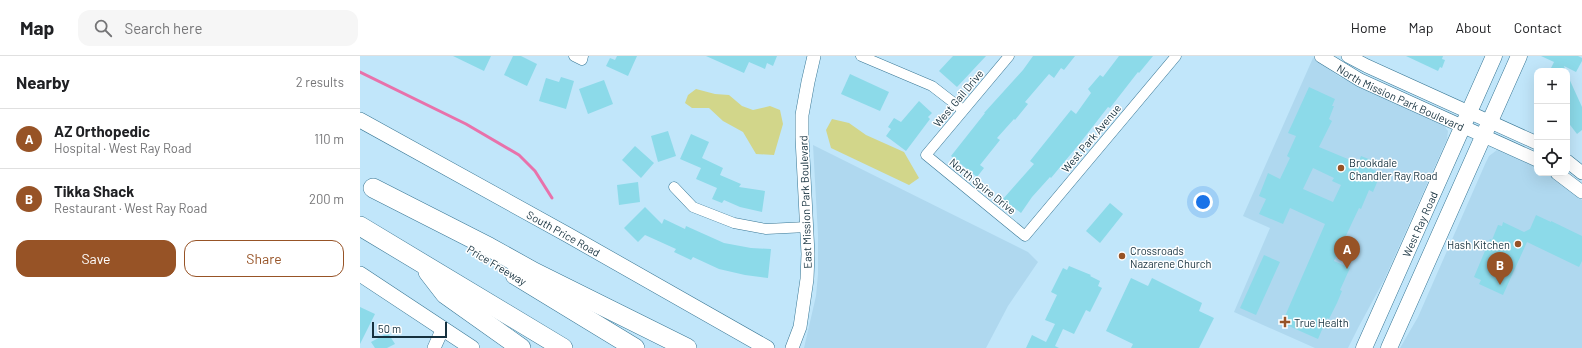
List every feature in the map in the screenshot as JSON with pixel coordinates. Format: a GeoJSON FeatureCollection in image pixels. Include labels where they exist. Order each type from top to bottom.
{"type":"FeatureCollection","features":[{"type":"Feature","properties":{"kind":"highway","name":"Price Freeway"},"geometry":{"type":"LineString","coordinates":[[366,184],[635,348]]}},
{"type":"Feature","properties":{"kind":"highway"},"geometry":{"type":"LineString","coordinates":[[366,184],[489,247],[540,276],[688,348]]}},
{"type":"Feature","properties":{"kind":"highway"},"geometry":{"type":"LineString","coordinates":[[360,226],[563,348]]}},
{"type":"Feature","properties":{"kind":"highway"},"geometry":{"type":"LineString","coordinates":[[421,263],[445,294],[521,348]]}},
{"type":"Feature","properties":{"kind":"main road","name":"West Ray Road"},"geometry":{"type":"LineString","coordinates":[[1364,348],[1494,56]]}},
{"type":"Feature","properties":{"kind":"main road","name":"West Ray Road"},"geometry":{"type":"LineString","coordinates":[[1389,348],[1519,56]]}},
{"type":"Feature","properties":{"kind":"main road","name":"South Price Road"},"geometry":{"type":"LineString","coordinates":[[360,120],[575,239],[767,348]]}},
{"type":"Feature","properties":{"kind":"main road"},"geometry":{"type":"LineString","coordinates":[[360,274],[472,348]]}},
{"type":"Feature","properties":{"kind":"main road"},"geometry":{"type":"LineString","coordinates":[[1375,348],[1381,336],[1384,302]]}},
{"type":"Feature","properties":{"kind":"street","name":"East Mission Park Boulevard"},"geometry":{"type":"LineString","coordinates":[[792,348],[800,327],[807,279],[807,227],[802,115],[814,56]]}},
{"type":"Feature","properties":{"kind":"street"},"geometry":{"type":"LineString","coordinates":[[861,56],[932,86],[963,110]]}},
{"type":"Feature","properties":{"kind":"street","name":"West Gail Drive"},"geometry":{"type":"LineString","coordinates":[[926,155],[1009,56]]}},
{"type":"Feature","properties":{"kind":"street","name":"West Park Avenue"},"geometry":{"type":"LineString","coordinates":[[1025,236],[1176,56]]}},
{"type":"Feature","properties":{"kind":"street","name":"North Mission Park Boulevard"},"geometry":{"type":"LineString","coordinates":[[1320,56],[1360,80],[1466,119],[1486,128]]}},
{"type":"Feature","properties":{"kind":"street","name":"North Mission Park Boulevard"},"geometry":{"type":"LineString","coordinates":[[1348,56],[1466,119]]}},
{"type":"Feature","properties":{"kind":"street"},"geometry":{"type":"LineString","coordinates":[[1486,128],[1534,142]]}},
{"type":"Feature","properties":{"kind":"street"},"geometry":{"type":"LineString","coordinates":[[1486,128],[1534,158]]}},
{"type":"Feature","properties":{"kind":"street","name":"North Spire Drive"},"geometry":{"type":"LineString","coordinates":[[926,155],[1025,236]]}},
{"type":"Feature","properties":{"kind":"street"},"geometry":{"type":"LineString","coordinates":[[1570,163],[1582,173]]}},
{"type":"Feature","properties":{"kind":"street"},"geometry":{"type":"LineString","coordinates":[[1562,176],[1582,192]]}},
{"type":"Feature","properties":{"kind":"street"},"geometry":{"type":"LineString","coordinates":[[674,187],[694,206],[734,223],[766,229],[807,227]]}},
{"type":"Feature","properties":{"kind":"street"},"geometry":{"type":"LineString","coordinates":[[434,348],[443,328]]}},
{"type":"Feature","properties":{"kind":"street"},"geometry":{"type":"LineString","coordinates":[[459,348],[472,348]]}},
{"type":"Feature","properties":{"kind":"shaded area"},"geometry":{"type":"Polygon","coordinates":[[[1313,58],[1340,77],[1442,123],[1448,131],[1447,139],[1384,280],[1348,348],[1315,348],[1234,312],[1270,228],[1243,216],[1313,58]]]}},
{"type":"Feature","properties":{"kind":"shaded area"},"geometry":{"type":"Polygon","coordinates":[[[813,145],[1028,252],[1038,262],[1008,306],[986,348],[804,348],[816,296],[818,274],[818,235],[813,145]]]}},
{"type":"Feature","properties":{"kind":"shaded area"},"geometry":{"type":"Polygon","coordinates":[[[1497,150],[1516,157],[1534,166],[1534,176],[1550,176],[1582,200],[1582,348],[1400,348],[1418,317],[1489,156],[1497,150]]]}},
{"type":"Feature","properties":{"kind":"green space"},"geometry":{"type":"Polygon","coordinates":[[[696,89],[715,94],[729,95],[742,106],[753,110],[770,106],[780,110],[783,124],[774,155],[756,154],[743,132],[723,121],[709,108],[692,108],[685,103],[688,95],[696,89]]]}},
{"type":"Feature","properties":{"kind":"green space"},"geometry":{"type":"Polygon","coordinates":[[[832,119],[849,123],[866,135],[904,152],[919,178],[909,185],[831,148],[826,130],[832,119]]]}},
{"type":"Feature","properties":{"kind":"building"},"geometry":{"type":"Polygon","coordinates":[[[453,56],[491,56],[484,71],[453,56]]]}},
{"type":"Feature","properties":{"kind":"building"},"geometry":{"type":"Polygon","coordinates":[[[513,56],[521,56],[537,64],[527,86],[504,75],[513,56]]]}},
{"type":"Feature","properties":{"kind":"building"},"geometry":{"type":"Polygon","coordinates":[[[617,56],[637,56],[628,76],[606,66],[610,58],[615,60],[617,56]]]}},
{"type":"Feature","properties":{"kind":"building"},"geometry":{"type":"Polygon","coordinates":[[[706,56],[777,56],[773,66],[767,63],[765,69],[749,62],[744,73],[706,56]]]}},
{"type":"Feature","properties":{"kind":"building"},"geometry":{"type":"Polygon","coordinates":[[[953,56],[986,56],[957,87],[939,71],[953,56]]]}},
{"type":"Feature","properties":{"kind":"building"},"geometry":{"type":"Polygon","coordinates":[[[1033,56],[1075,56],[1064,70],[1061,68],[1054,78],[1049,74],[1025,102],[1028,104],[997,138],[1000,140],[980,165],[984,168],[977,177],[951,156],[984,113],[1023,70],[1033,56]]]}},
{"type":"Feature","properties":{"kind":"building"},"geometry":{"type":"Polygon","coordinates":[[[1119,56],[1153,56],[1139,73],[1138,72],[1110,108],[1108,107],[1051,178],[1050,177],[1032,197],[1021,213],[1003,199],[1034,164],[1030,161],[1071,110],[1076,114],[1091,93],[1088,89],[1100,75],[1103,77],[1119,56]]]}},
{"type":"Feature","properties":{"kind":"building"},"geometry":{"type":"Polygon","coordinates":[[[1406,56],[1443,56],[1442,59],[1445,60],[1442,68],[1440,67],[1438,71],[1406,56]]]}},
{"type":"Feature","properties":{"kind":"building"},"geometry":{"type":"Polygon","coordinates":[[[1541,56],[1578,56],[1582,58],[1576,72],[1564,66],[1565,68],[1551,68],[1554,62],[1541,56]]]}},
{"type":"Feature","properties":{"kind":"building"},"geometry":{"type":"Polygon","coordinates":[[[850,74],[889,92],[880,111],[841,94],[850,74]]]}},
{"type":"Feature","properties":{"kind":"building"},"geometry":{"type":"Polygon","coordinates":[[[561,77],[574,81],[566,109],[539,101],[546,78],[559,82],[561,77]]]}},
{"type":"Feature","properties":{"kind":"building"},"geometry":{"type":"Polygon","coordinates":[[[604,80],[613,104],[588,114],[579,89],[604,80]]]}},
{"type":"Feature","properties":{"kind":"building"},"geometry":{"type":"Polygon","coordinates":[[[1570,81],[1582,107],[1582,130],[1577,134],[1570,125],[1570,81]]]}},
{"type":"Feature","properties":{"kind":"building","name":"Brookdale Chandler Ray Road"},"geometry":{"type":"Polygon","coordinates":[[[1309,87],[1335,99],[1329,119],[1332,121],[1319,147],[1358,163],[1361,156],[1374,161],[1371,169],[1376,171],[1372,177],[1378,180],[1373,192],[1369,190],[1361,209],[1359,208],[1334,261],[1350,268],[1340,290],[1342,291],[1337,303],[1329,319],[1327,318],[1318,339],[1282,323],[1325,224],[1290,208],[1283,224],[1259,214],[1266,199],[1259,196],[1268,173],[1280,179],[1290,158],[1287,156],[1296,136],[1288,133],[1309,87]],[[1313,168],[1303,189],[1333,202],[1341,185],[1332,181],[1334,178],[1313,168]]]}},
{"type":"Feature","properties":{"kind":"building"},"geometry":{"type":"Polygon","coordinates":[[[919,101],[932,113],[928,117],[930,119],[906,151],[886,136],[891,129],[888,127],[894,118],[901,122],[919,101]]]}},
{"type":"Feature","properties":{"kind":"building"},"geometry":{"type":"Polygon","coordinates":[[[668,131],[676,156],[658,162],[651,136],[668,131]]]}},
{"type":"Feature","properties":{"kind":"building"},"geometry":{"type":"Polygon","coordinates":[[[691,134],[709,142],[702,158],[723,168],[720,175],[741,184],[739,187],[765,191],[762,212],[740,207],[724,200],[722,203],[712,199],[717,188],[696,179],[701,168],[680,159],[691,134]]]}},
{"type":"Feature","properties":{"kind":"building"},"geometry":{"type":"Polygon","coordinates":[[[635,146],[654,163],[641,178],[622,160],[635,146]]]}},
{"type":"Feature","properties":{"kind":"building"},"geometry":{"type":"Polygon","coordinates":[[[638,182],[640,202],[619,205],[617,185],[638,182]]]}},
{"type":"Feature","properties":{"kind":"building"},"geometry":{"type":"Polygon","coordinates":[[[1110,203],[1123,214],[1100,243],[1086,231],[1110,203]]]}},
{"type":"Feature","properties":{"kind":"building"},"geometry":{"type":"Polygon","coordinates":[[[645,207],[662,224],[664,219],[685,229],[686,226],[724,243],[751,248],[771,249],[768,278],[745,275],[719,269],[693,257],[691,260],[674,252],[676,249],[645,235],[638,242],[624,228],[645,207]]]}},
{"type":"Feature","properties":{"kind":"building"},"geometry":{"type":"Polygon","coordinates":[[[1536,215],[1582,236],[1582,261],[1579,267],[1527,242],[1503,295],[1479,284],[1481,280],[1474,277],[1490,239],[1492,240],[1498,225],[1502,226],[1503,222],[1524,232],[1530,229],[1536,215]]]}},
{"type":"Feature","properties":{"kind":"building"},"geometry":{"type":"Polygon","coordinates":[[[1264,255],[1280,262],[1256,315],[1240,308],[1264,255]]]}},
{"type":"Feature","properties":{"kind":"building"},"geometry":{"type":"Polygon","coordinates":[[[1069,266],[1091,275],[1090,276],[1100,281],[1098,286],[1102,288],[1090,312],[1086,310],[1074,334],[1063,329],[1055,346],[1059,348],[1026,348],[1032,335],[1046,342],[1055,324],[1045,320],[1057,295],[1051,292],[1063,268],[1067,270],[1069,266]]]}},
{"type":"Feature","properties":{"kind":"building"},"geometry":{"type":"Polygon","coordinates":[[[1131,278],[1148,286],[1152,278],[1202,303],[1199,311],[1214,318],[1199,348],[1131,348],[1133,344],[1106,331],[1131,278]]]}},
{"type":"Feature","properties":{"kind":"building"},"geometry":{"type":"Polygon","coordinates":[[[360,307],[375,314],[360,344],[360,307]]]}},
{"type":"Feature","properties":{"kind":"building"},"geometry":{"type":"Polygon","coordinates":[[[388,333],[395,344],[387,348],[375,348],[371,342],[388,333]]]}},
{"type":"Feature","properties":{"kind":"waterway"},"geometry":{"type":"LineString","coordinates":[[360,72],[466,124],[519,155],[535,171],[552,198]]}},
{"type":"Feature","properties":{"kind":"place","name":"Brookdale Chandler Ray Road"},"geometry":{"type":"Point","coordinates":[1341,168]}},
{"type":"Feature","properties":{"kind":"place","name":"Hash Kitchen"},"geometry":{"type":"Point","coordinates":[1518,244]}},
{"type":"Feature","properties":{"kind":"place","name":"Crossroads Nazarene Church"},"geometry":{"type":"Point","coordinates":[1122,256]}},
{"type":"Feature","properties":{"kind":"place","name":"AZ Orthopedic"},"geometry":{"type":"Point","coordinates":[1347,269]}},
{"type":"Feature","properties":{"kind":"place","name":"Tikka Shack"},"geometry":{"type":"Point","coordinates":[1500,285]}},
{"type":"Feature","properties":{"kind":"place","name":"True Health"},"geometry":{"type":"Point","coordinates":[1285,322]}}]}
